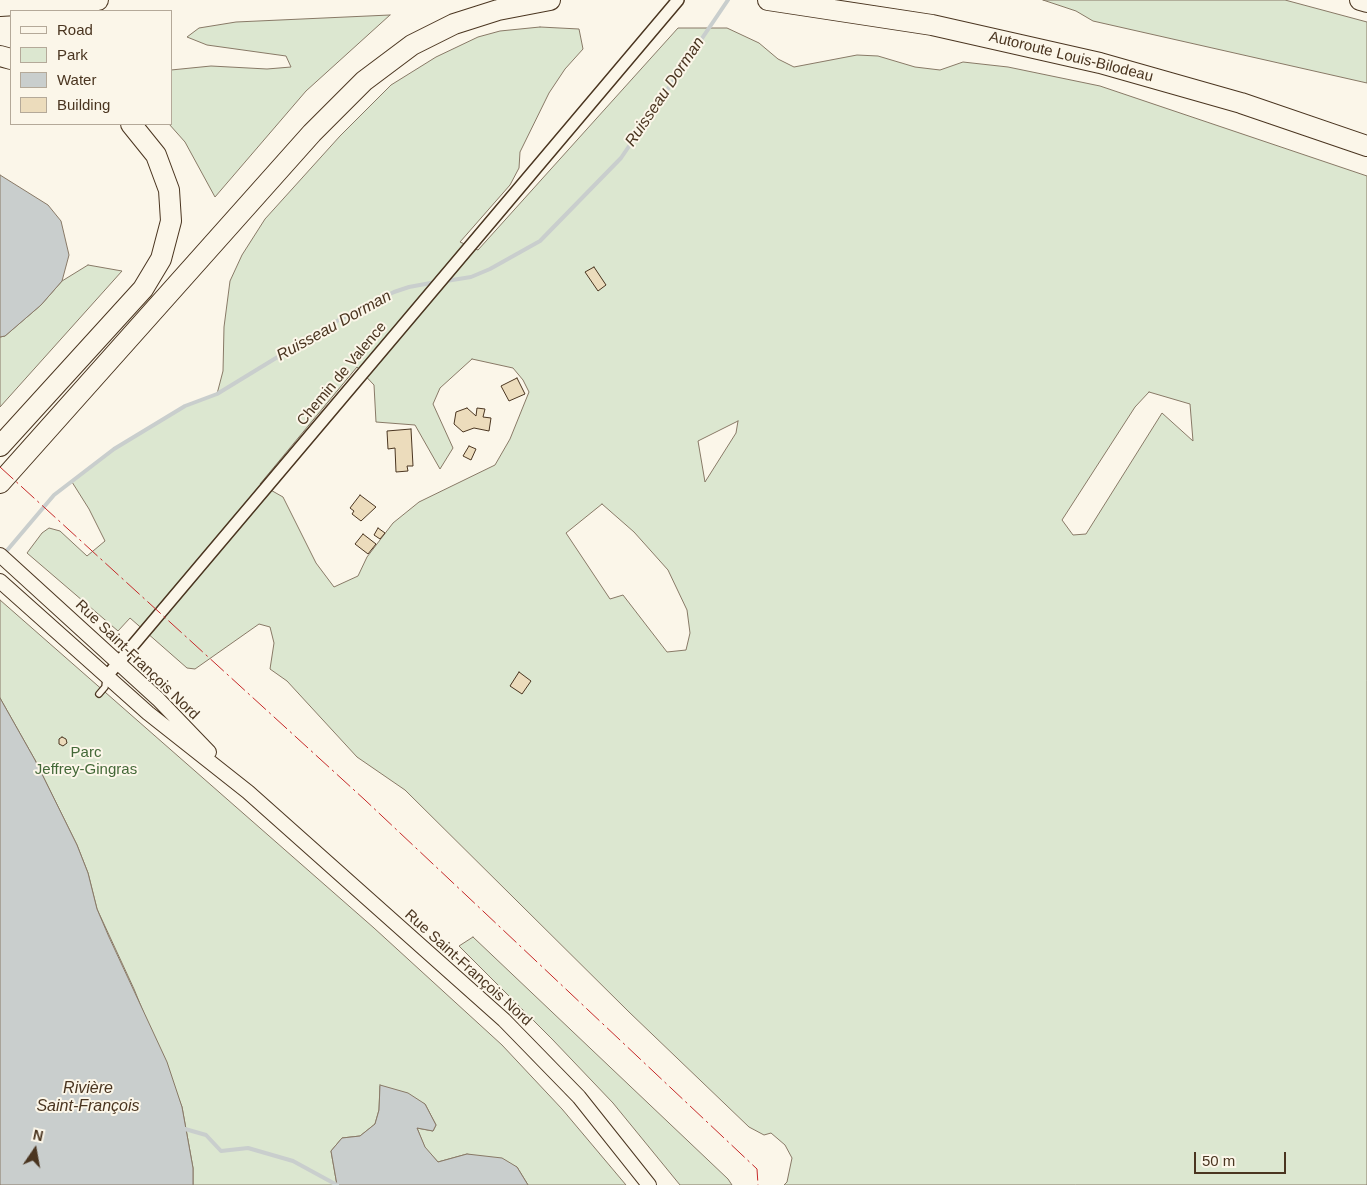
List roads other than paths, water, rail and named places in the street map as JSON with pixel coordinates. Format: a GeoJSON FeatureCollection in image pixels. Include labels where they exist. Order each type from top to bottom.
{"type":"FeatureCollection","features":[{"type":"Feature","properties":{"kind":"highway"},"geometry":{"type":"LineString","coordinates":[[0,6],[98,0]]}},
{"type":"Feature","properties":{"kind":"highway"},"geometry":{"type":"LineString","coordinates":[[0,483],[307,139],[364,81],[412,45],[454,24],[510,7],[550,0]]}},
{"type":"Feature","properties":{"kind":"highway"},"geometry":{"type":"LineString","coordinates":[[1360,0],[1367,2]]}},
{"type":"Feature","properties":{"kind":"highway","name":"Autoroute Louis-Bilodeau"},"geometry":{"type":"LineString","coordinates":[[776,1],[924,24],[1100,62],[1241,102],[1367,146]]}},
{"type":"Feature","properties":{"kind":"highway"},"geometry":{"type":"LineString","coordinates":[[0,446],[142,289],[161,259],[171,221],[169,190],[156,156],[133,125]]}},
{"type":"Feature","properties":{"kind":"street","name":"Chemin de Valence"},"geometry":{"type":"LineString","coordinates":[[107,676],[678,0]]}},
{"type":"Feature","properties":{"kind":"street","name":"Rue Saint-François Nord"},"geometry":{"type":"LineString","coordinates":[[0,555],[119,663],[248,792],[540,1054],[579,1097],[649,1185]]}},
{"type":"Feature","properties":{"kind":"street","name":"Rue Saint-François Nord"},"geometry":{"type":"LineString","coordinates":[[0,581],[148,712],[248,792]]}},
{"type":"Feature","properties":{"kind":"lane"},"geometry":{"type":"LineString","coordinates":[[99,694],[105,687],[107,676]]}},
{"type":"Feature","properties":{"kind":"water"},"geometry":{"type":"Polygon","coordinates":[[[0,175],[48,205],[61,221],[69,255],[62,281],[41,305],[5,336],[0,337],[0,175]]]}},
{"type":"Feature","properties":{"kind":"water","name":"Rivière Saint-François"},"geometry":{"type":"Polygon","coordinates":[[[0,698],[35,760],[77,845],[88,873],[97,909],[167,1062],[182,1107],[193,1168],[193,1185],[0,1185],[0,698]]]}},
{"type":"Feature","properties":{"kind":"water"},"geometry":{"type":"Polygon","coordinates":[[[380,1085],[408,1093],[425,1104],[436,1125],[433,1131],[417,1128],[425,1147],[438,1162],[467,1154],[502,1158],[517,1167],[528,1185],[337,1185],[331,1151],[342,1138],[360,1136],[375,1124],[379,1110],[380,1085]]]}},
{"type":"Feature","properties":{"kind":"waterway","name":"Ruisseau Dorman"},"geometry":{"type":"LineString","coordinates":[[446,281],[471,277],[490,269],[540,241],[621,158],[728,0]]}},
{"type":"Feature","properties":{"kind":"waterway","name":"Ruisseau Dorman"},"geometry":{"type":"LineString","coordinates":[[4,554],[54,495],[114,449],[185,406],[217,394],[335,322],[394,292],[436,282]]}},
{"type":"Feature","properties":{"kind":"waterway"},"geometry":{"type":"LineString","coordinates":[[185,1129],[206,1135],[221,1151],[248,1148],[293,1161],[337,1185]]}},
{"type":"Feature","properties":{"kind":"park label","name":"Parc Jeffrey-Gingras"},"geometry":{"type":"Point","coordinates":[86,762]}}]}
